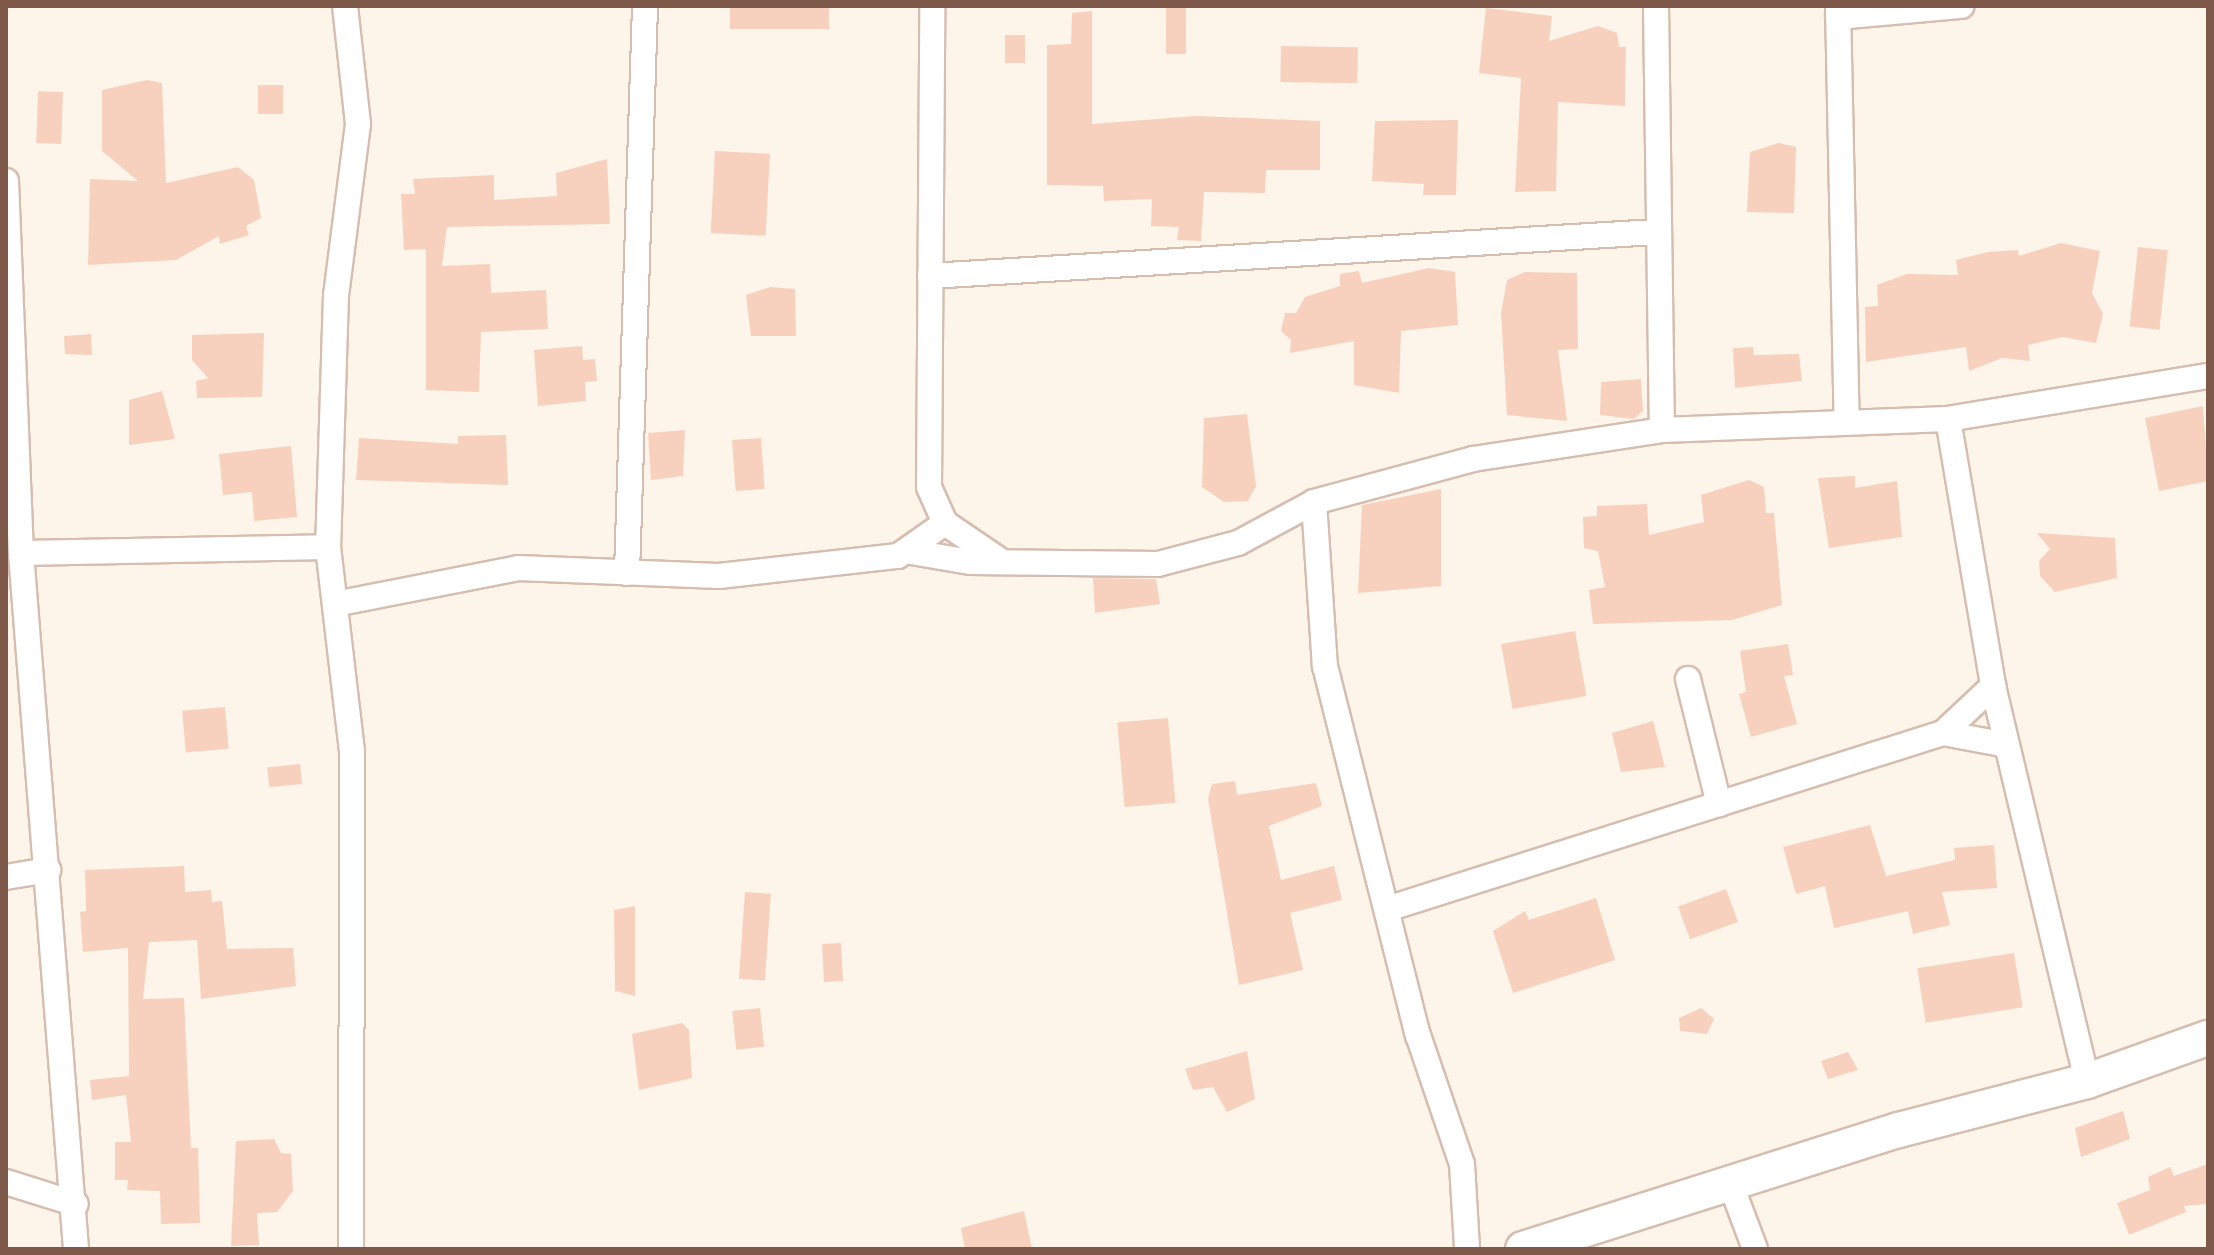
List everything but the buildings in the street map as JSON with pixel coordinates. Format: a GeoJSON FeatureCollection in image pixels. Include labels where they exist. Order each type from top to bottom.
{"type":"FeatureCollection","features":[{"type":"Feature","properties":{"kind":"street"},"geometry":{"type":"LineString","coordinates":[[345,6],[358,124],[336,295],[328,547],[340,603],[352,751],[351,1249]]}},
{"type":"Feature","properties":{"kind":"street"},"geometry":{"type":"LineString","coordinates":[[627,573],[645,6]]}},
{"type":"Feature","properties":{"kind":"street"},"geometry":{"type":"LineString","coordinates":[[932,6],[929,487],[945,523],[998,559]]}},
{"type":"Feature","properties":{"kind":"street"},"geometry":{"type":"LineString","coordinates":[[1656,6],[1656,232],[1662,430]]}},
{"type":"Feature","properties":{"kind":"street"},"geometry":{"type":"LineString","coordinates":[[1847,421],[1838,12],[1962,6]]}},
{"type":"Feature","properties":{"kind":"street"},"geometry":{"type":"LineString","coordinates":[[6,181],[21,553],[76,1204],[76,1249]]}},
{"type":"Feature","properties":{"kind":"street"},"geometry":{"type":"LineString","coordinates":[[930,276],[1656,232]]}},
{"type":"Feature","properties":{"kind":"street"},"geometry":{"type":"LineString","coordinates":[[340,603],[518,568],[719,576],[911,552],[998,559],[1158,564],[1238,543],[1314,502],[1473,459],[1662,430],[1948,419],[2208,376]]}},
{"type":"Feature","properties":{"kind":"street"},"geometry":{"type":"LineString","coordinates":[[1948,419],[1993,686],[2087,1081]]}},
{"type":"Feature","properties":{"kind":"street"},"geometry":{"type":"LineString","coordinates":[[1314,502],[1325,666],[1418,1035],[1462,1164],[1467,1249]]}},
{"type":"Feature","properties":{"kind":"street"},"geometry":{"type":"LineString","coordinates":[[911,552],[945,523]]}},
{"type":"Feature","properties":{"kind":"street"},"geometry":{"type":"LineString","coordinates":[[21,553],[328,547]]}},
{"type":"Feature","properties":{"kind":"street"},"geometry":{"type":"LineString","coordinates":[[1688,679],[1719,804]]}},
{"type":"Feature","properties":{"kind":"street"},"geometry":{"type":"LineString","coordinates":[[1387,909],[1943,733],[1993,686]]}},
{"type":"Feature","properties":{"kind":"street"},"geometry":{"type":"LineString","coordinates":[[1943,733],[2007,745]]}},
{"type":"Feature","properties":{"kind":"street"},"geometry":{"type":"LineString","coordinates":[[6,877],[48,870]]}},
{"type":"Feature","properties":{"kind":"street"},"geometry":{"type":"LineString","coordinates":[[1523,1249],[2087,1081],[2208,1038]]}},
{"type":"Feature","properties":{"kind":"street"},"geometry":{"type":"LineString","coordinates":[[6,1182],[76,1204]]}},
{"type":"Feature","properties":{"kind":"street"},"geometry":{"type":"LineString","coordinates":[[1731,1185],[1755,1249]]}}]}
